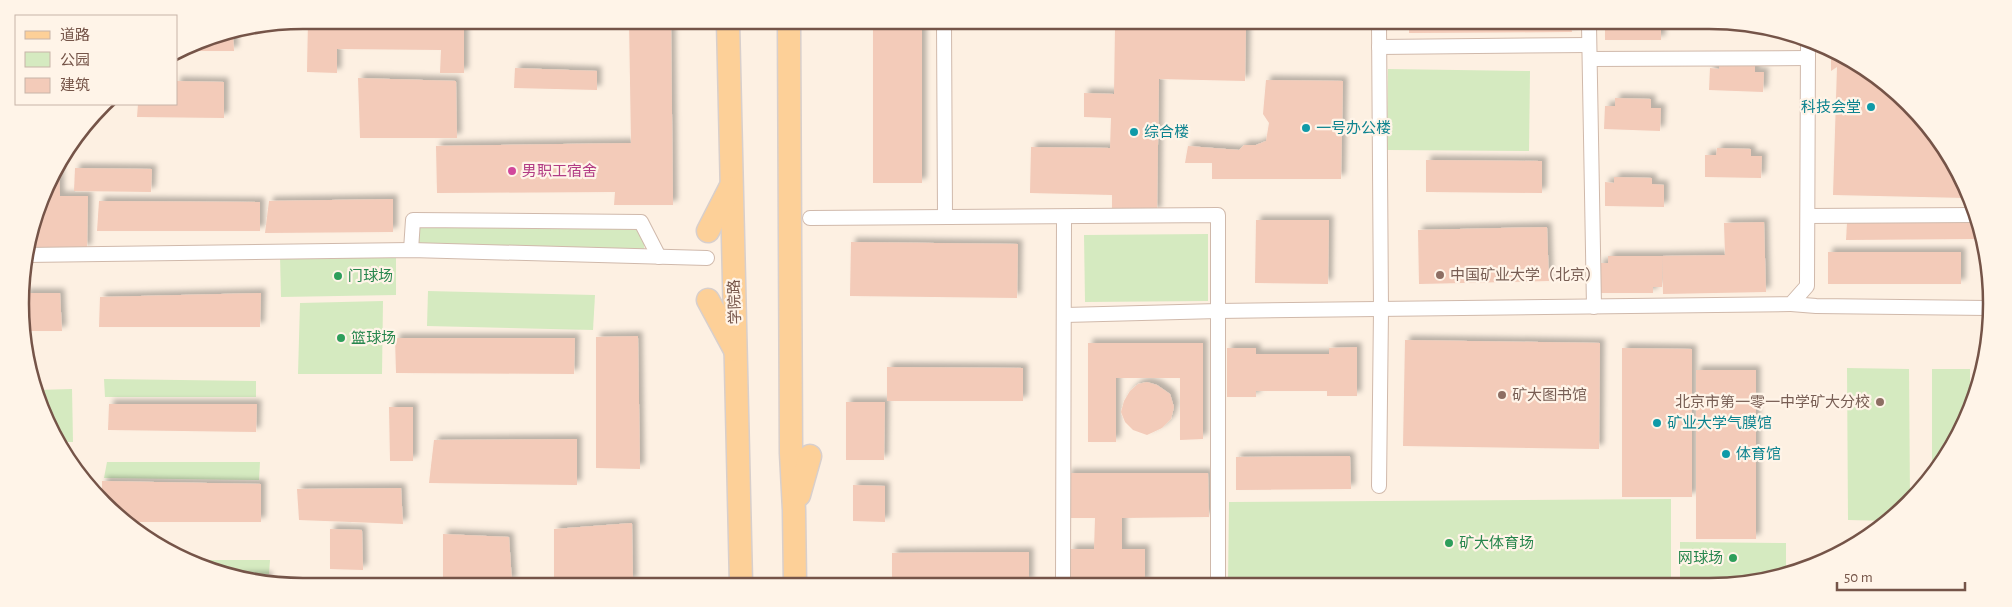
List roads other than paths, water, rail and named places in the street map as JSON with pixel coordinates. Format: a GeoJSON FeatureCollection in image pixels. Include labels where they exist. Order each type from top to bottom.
{"type":"FeatureCollection","features":[{"type":"Feature","properties":{"kind":"main road","name":"学院路"},"geometry":{"type":"LineString","coordinates":[[728,29],[741,578]]}},
{"type":"Feature","properties":{"kind":"main road"},"geometry":{"type":"LineString","coordinates":[[790,29],[791,443],[795,578]]}},
{"type":"Feature","properties":{"kind":"main road"},"geometry":{"type":"LineString","coordinates":[[708,231],[732,183]]}},
{"type":"Feature","properties":{"kind":"main road"},"geometry":{"type":"LineString","coordinates":[[708,300],[736,351]]}},
{"type":"Feature","properties":{"kind":"main road"},"geometry":{"type":"LineString","coordinates":[[794,510],[810,456]]}},
{"type":"Feature","properties":{"kind":"street"},"geometry":{"type":"LineString","coordinates":[[944,29],[945,217]]}},
{"type":"Feature","properties":{"kind":"street"},"geometry":{"type":"LineString","coordinates":[[1379,29],[1381,310],[1379,486]]}},
{"type":"Feature","properties":{"kind":"street"},"geometry":{"type":"LineString","coordinates":[[1589,29],[1594,307]]}},
{"type":"Feature","properties":{"kind":"street"},"geometry":{"type":"LineString","coordinates":[[1379,47],[1808,58]]}},
{"type":"Feature","properties":{"kind":"street"},"geometry":{"type":"LineString","coordinates":[[1791,304],[1808,286],[1808,48]]}},
{"type":"Feature","properties":{"kind":"street"},"geometry":{"type":"LineString","coordinates":[[810,218],[1218,215],[1218,578]]}},
{"type":"Feature","properties":{"kind":"street"},"geometry":{"type":"LineString","coordinates":[[1808,216],[1969,215]]}},
{"type":"Feature","properties":{"kind":"street"},"geometry":{"type":"LineString","coordinates":[[1064,216],[1064,578]]}},
{"type":"Feature","properties":{"kind":"street"},"geometry":{"type":"LineString","coordinates":[[411,250],[413,220],[640,222],[659,257]]}},
{"type":"Feature","properties":{"kind":"street"},"geometry":{"type":"LineString","coordinates":[[33,255],[411,250],[707,258]]}},
{"type":"Feature","properties":{"kind":"street"},"geometry":{"type":"LineString","coordinates":[[1065,315],[1791,304],[1983,308]]}},
{"type":"Feature","properties":{"kind":"place","name":"科技会堂"},"geometry":{"type":"Point","coordinates":[1871,107]}},
{"type":"Feature","properties":{"kind":"place","name":"一号办公楼"},"geometry":{"type":"Point","coordinates":[1306,128]}},
{"type":"Feature","properties":{"kind":"place","name":"综合楼"},"geometry":{"type":"Point","coordinates":[1134,132]}},
{"type":"Feature","properties":{"kind":"place","name":"男职工宿舍"},"geometry":{"type":"Point","coordinates":[512,171]}},
{"type":"Feature","properties":{"kind":"place","name":"中国矿业大学（北京）"},"geometry":{"type":"Point","coordinates":[1440,275]}},
{"type":"Feature","properties":{"kind":"place","name":"门球场"},"geometry":{"type":"Point","coordinates":[338,276]}},
{"type":"Feature","properties":{"kind":"place","name":"篮球场"},"geometry":{"type":"Point","coordinates":[341,338]}},
{"type":"Feature","properties":{"kind":"place","name":"矿大图书馆"},"geometry":{"type":"Point","coordinates":[1502,395]}},
{"type":"Feature","properties":{"kind":"place","name":"北京市第一零一中学矿大分校"},"geometry":{"type":"Point","coordinates":[1880,402]}},
{"type":"Feature","properties":{"kind":"place","name":"矿业大学气膜馆"},"geometry":{"type":"Point","coordinates":[1657,423]}},
{"type":"Feature","properties":{"kind":"place","name":"体育馆"},"geometry":{"type":"Point","coordinates":[1726,454]}},
{"type":"Feature","properties":{"kind":"place","name":"矿大体育场"},"geometry":{"type":"Point","coordinates":[1449,543]}},
{"type":"Feature","properties":{"kind":"place","name":"网球场"},"geometry":{"type":"Point","coordinates":[1733,558]}}]}
